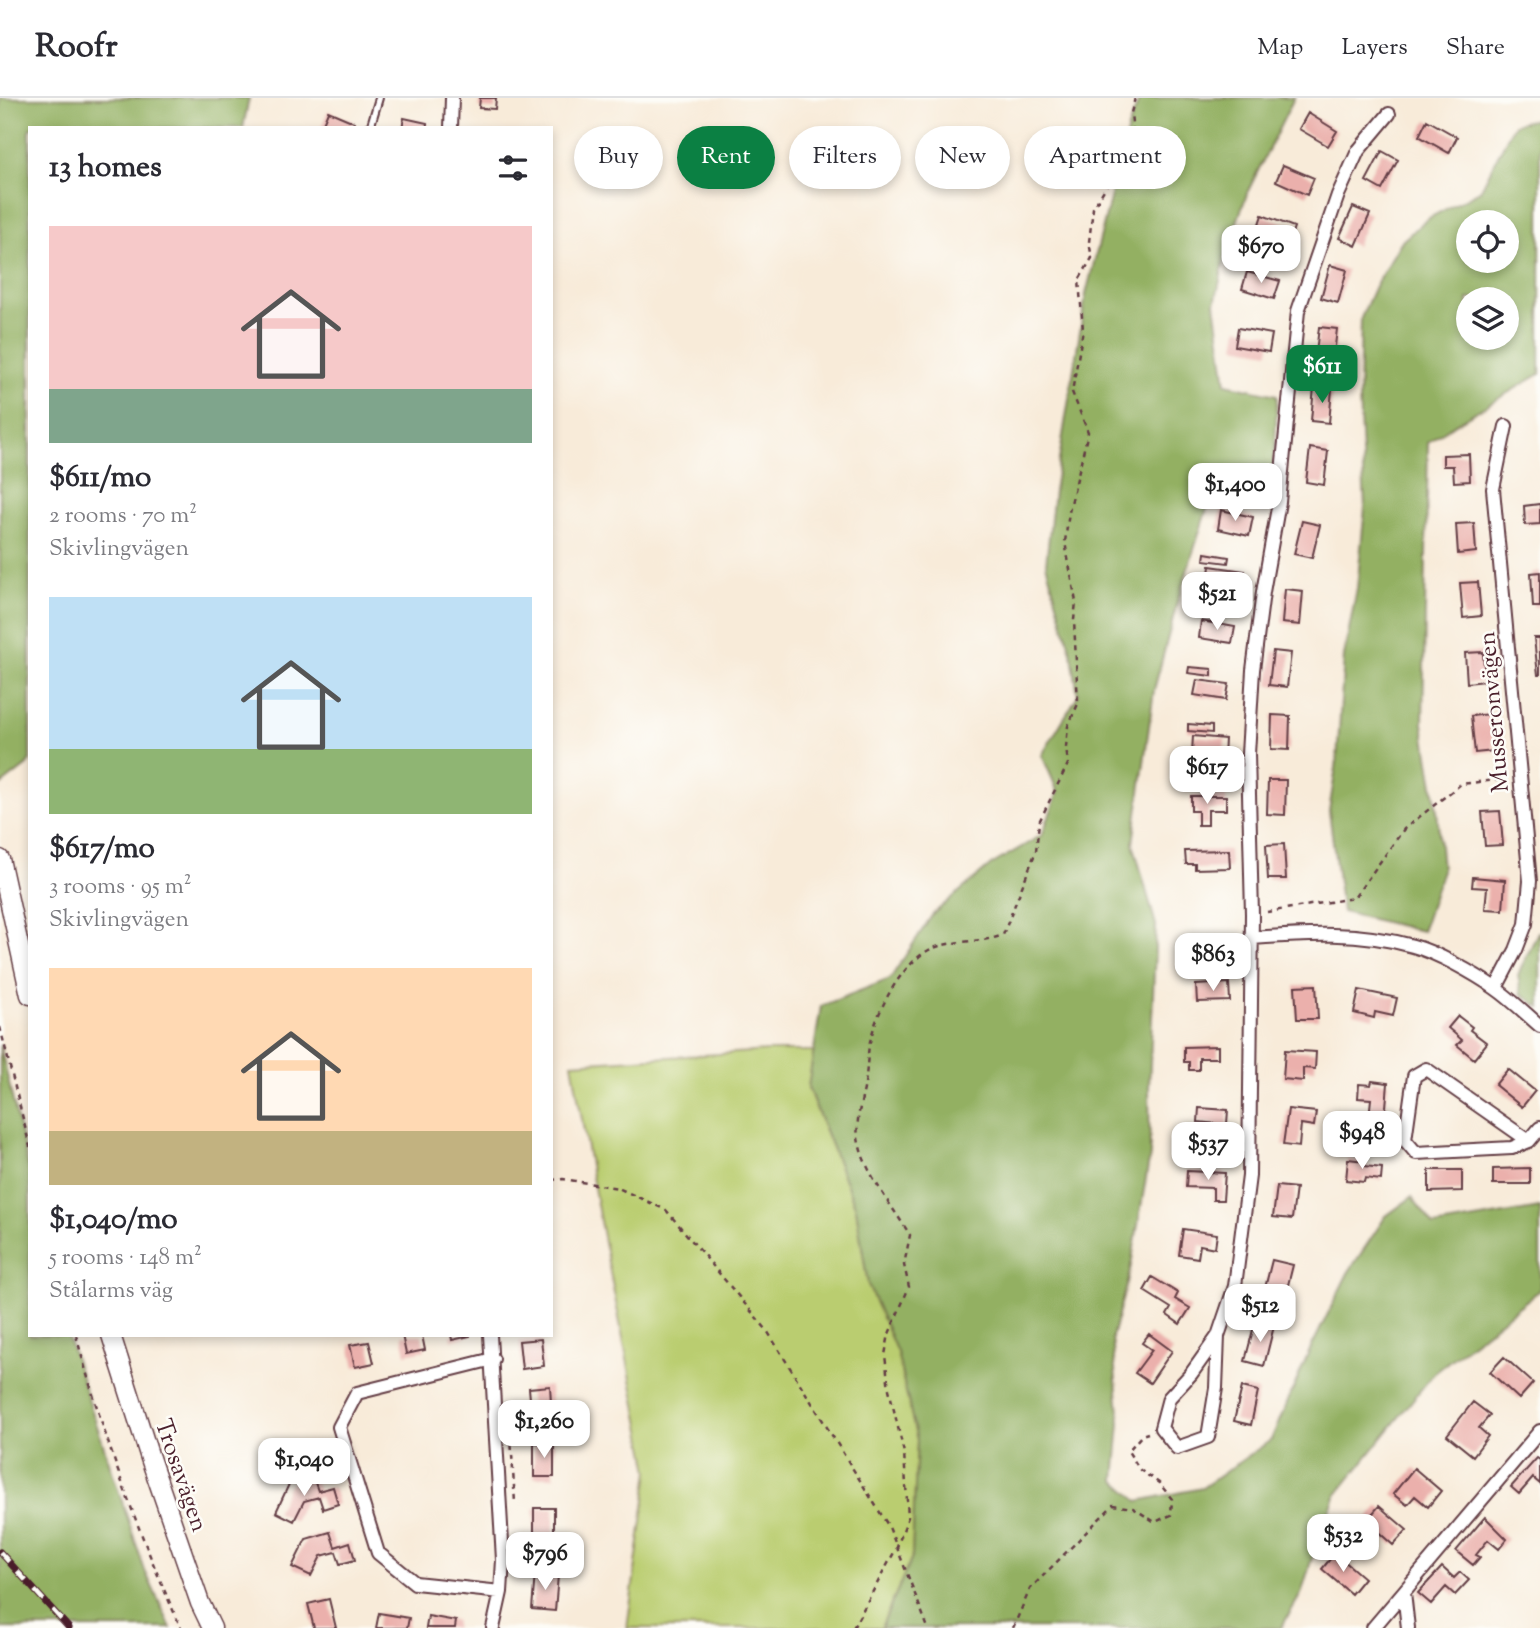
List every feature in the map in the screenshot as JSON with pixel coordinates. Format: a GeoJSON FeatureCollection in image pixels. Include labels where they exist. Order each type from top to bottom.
{"type":"FeatureCollection","features":[{"type":"Feature","properties":{"kind":"main road"},"geometry":{"type":"LineString","coordinates":[[0,859],[28,986]]}},
{"type":"Feature","properties":{"kind":"main road","name":"Trosavägen"},"geometry":{"type":"LineString","coordinates":[[112,1337],[200,1603],[212,1628]]}},
{"type":"Feature","properties":{"kind":"street"},"geometry":{"type":"LineString","coordinates":[[451,126],[452,98]]}},
{"type":"Feature","properties":{"kind":"street"},"geometry":{"type":"LineString","coordinates":[[1219,1336],[1169,1398],[1161,1429],[1177,1448],[1208,1437],[1216,1388],[1219,1336],[1235,1286],[1249,1176],[1252,914],[1248,754],[1253,670],[1279,502],[1298,311],[1338,195],[1358,151],[1390,114]]}},
{"type":"Feature","properties":{"kind":"street","name":"Musseronvägen"},"geometry":{"type":"LineString","coordinates":[[1496,988],[1516,950],[1526,923],[1530,881],[1493,489],[1506,426]]}},
{"type":"Feature","properties":{"kind":"street"},"geometry":{"type":"LineString","coordinates":[[1252,938],[1321,934],[1359,936],[1415,946],[1461,967],[1496,988],[1540,1026]]}},
{"type":"Feature","properties":{"kind":"street"},"geometry":{"type":"LineString","coordinates":[[1529,1142],[1426,1069],[1414,1076],[1405,1140],[1416,1153],[1512,1148],[1529,1142],[1540,1128]]}},
{"type":"Feature","properties":{"kind":"street"},"geometry":{"type":"LineString","coordinates":[[490,1337],[503,1560],[501,1592],[494,1628]]}},
{"type":"Feature","properties":{"kind":"street"},"geometry":{"type":"LineString","coordinates":[[493,1359],[357,1393],[339,1427],[378,1553],[415,1583],[501,1592]]}},
{"type":"Feature","properties":{"kind":"street"},"geometry":{"type":"LineString","coordinates":[[1373,1628],[1540,1431]]}},
{"type":"Feature","properties":{"kind":"street"},"geometry":{"type":"LineString","coordinates":[[1404,1592],[1408,1628]]}},
{"type":"Feature","properties":{"kind":"lane"},"geometry":{"type":"LineString","coordinates":[[371,126],[379,98]]}},
{"type":"Feature","properties":{"kind":"path"},"geometry":{"type":"LineString","coordinates":[[853,1628],[897,1547],[908,1517],[904,1453],[889,1389],[885,1355],[889,1334],[909,1287],[904,1265],[910,1235],[884,1196],[860,1149],[858,1118],[869,1047],[876,1020],[890,994],[907,969],[923,954],[950,943],[990,940],[1003,935],[1036,851],[1039,822],[1068,764],[1068,726],[1078,704],[1078,677],[1075,664],[1076,602],[1065,542],[1074,486],[1088,432],[1072,392],[1083,330],[1079,280],[1091,258],[1089,242],[1093,208],[1122,160],[1133,132],[1131,113],[1135,98]]}},
{"type":"Feature","properties":{"kind":"path"},"geometry":{"type":"LineString","coordinates":[[1252,914],[1354,898],[1404,829],[1461,784],[1520,778]]}},
{"type":"Feature","properties":{"kind":"path"},"geometry":{"type":"LineString","coordinates":[[0,1027],[28,1139]]}},
{"type":"Feature","properties":{"kind":"path"},"geometry":{"type":"LineString","coordinates":[[553,1180],[618,1188],[666,1210],[766,1329],[889,1527],[928,1628]]}},
{"type":"Feature","properties":{"kind":"path"},"geometry":{"type":"LineString","coordinates":[[77,1337],[118,1474],[155,1571],[181,1628]]}},
{"type":"Feature","properties":{"kind":"path"},"geometry":{"type":"LineString","coordinates":[[1013,1628],[1030,1589],[1113,1505],[1133,1508],[1155,1522],[1171,1516],[1172,1499],[1158,1483],[1140,1470],[1128,1451],[1142,1435],[1161,1429]]}},
{"type":"Feature","properties":{"kind":"green space"},"geometry":{"type":"Polygon","coordinates":[[[0,98],[249,98],[243,126],[28,126],[28,763],[0,786],[0,98]]]}},
{"type":"Feature","properties":{"kind":"green space"},"geometry":{"type":"Polygon","coordinates":[[[1140,98],[1294,98],[1248,191],[1226,253],[1215,303],[1226,384],[1277,395],[1275,447],[1268,502],[1211,496],[1177,603],[1154,690],[1133,843],[1156,925],[1149,1088],[1150,1155],[1130,1271],[1112,1337],[1120,1423],[1115,1480],[1138,1501],[1202,1488],[1271,1440],[1310,1350],[1348,1273],[1386,1216],[1412,1197],[1434,1226],[1540,1208],[1540,1290],[1435,1372],[1335,1497],[1301,1594],[1281,1628],[881,1628],[912,1557],[917,1440],[897,1352],[868,1285],[856,1208],[808,1087],[821,1006],[890,979],[933,914],[991,865],[1042,835],[1058,792],[1042,755],[1078,695],[1072,655],[1046,564],[1054,491],[1086,294],[1113,189],[1186,189],[1186,126],[1129,126],[1140,98]]]}},
{"type":"Feature","properties":{"kind":"green space"},"geometry":{"type":"Polygon","coordinates":[[[1540,118],[1540,374],[1428,442],[1423,724],[1437,810],[1442,870],[1422,931],[1342,912],[1329,811],[1337,761],[1344,656],[1357,588],[1365,507],[1359,399],[1361,318],[1375,286],[1401,242],[1427,219],[1480,191],[1514,124],[1540,118]]]}},
{"type":"Feature","properties":{"kind":"green space"},"geometry":{"type":"Polygon","coordinates":[[[1538,932],[1540,1007],[1521,994],[1518,975],[1538,932]]]}},
{"type":"Feature","properties":{"kind":"green space"},"geometry":{"type":"Polygon","coordinates":[[[0,1045],[28,1165],[28,1337],[68,1337],[145,1571],[171,1628],[0,1628],[0,1045]]]}},
{"type":"Feature","properties":{"kind":"green space"},"geometry":{"type":"Polygon","coordinates":[[[768,1051],[814,1051],[808,1088],[856,1208],[868,1285],[897,1352],[917,1440],[912,1557],[881,1628],[627,1628],[649,1471],[572,1063],[768,1051]]]}},
{"type":"Feature","properties":{"kind":"building"},"geometry":{"type":"Polygon","coordinates":[[[480,98],[496,98],[495,109],[479,108],[480,98]]]}},
{"type":"Feature","properties":{"kind":"building"},"geometry":{"type":"Polygon","coordinates":[[[328,111],[354,122],[352,126],[322,126],[328,111]]]}},
{"type":"Feature","properties":{"kind":"building"},"geometry":{"type":"Polygon","coordinates":[[[1308,113],[1337,131],[1328,146],[1299,129],[1308,113]]]}},
{"type":"Feature","properties":{"kind":"building"},"geometry":{"type":"Polygon","coordinates":[[[404,118],[427,123],[427,126],[402,126],[404,118]]]}},
{"type":"Feature","properties":{"kind":"building"},"geometry":{"type":"Polygon","coordinates":[[[1427,120],[1457,137],[1449,153],[1419,136],[1427,120]]]}},
{"type":"Feature","properties":{"kind":"building"},"geometry":{"type":"Polygon","coordinates":[[[1382,151],[1398,160],[1382,190],[1366,181],[1382,151]]]}},
{"type":"Feature","properties":{"kind":"building"},"geometry":{"type":"Polygon","coordinates":[[[1283,165],[1314,178],[1307,195],[1276,181],[1283,165]]]}},
{"type":"Feature","properties":{"kind":"building"},"geometry":{"type":"Polygon","coordinates":[[[1353,207],[1370,214],[1356,246],[1339,238],[1353,207]]]}},
{"type":"Feature","properties":{"kind":"building"},"geometry":{"type":"Polygon","coordinates":[[[1262,215],[1294,227],[1288,244],[1256,233],[1262,215]]]}},
{"type":"Feature","properties":{"kind":"building"},"geometry":{"type":"Polygon","coordinates":[[[1330,265],[1347,270],[1338,303],[1321,298],[1330,265]]]}},
{"type":"Feature","properties":{"kind":"building"},"geometry":{"type":"Polygon","coordinates":[[[1247,272],[1280,281],[1274,299],[1242,289],[1247,272]]]}},
{"type":"Feature","properties":{"kind":"building"},"geometry":{"type":"Polygon","coordinates":[[[1319,327],[1337,329],[1333,363],[1315,361],[1319,327]]]}},
{"type":"Feature","properties":{"kind":"building"},"geometry":{"type":"Polygon","coordinates":[[[1238,328],[1272,334],[1269,352],[1235,346],[1238,328]]]}},
{"type":"Feature","properties":{"kind":"building"},"geometry":{"type":"Polygon","coordinates":[[[1314,387],[1332,389],[1329,423],[1311,421],[1314,387]]]}},
{"type":"Feature","properties":{"kind":"building"},"geometry":{"type":"Polygon","coordinates":[[[1310,448],[1328,451],[1324,485],[1306,482],[1310,448]]]}},
{"type":"Feature","properties":{"kind":"building"},"geometry":{"type":"Polygon","coordinates":[[[1469,454],[1470,481],[1454,482],[1453,466],[1443,466],[1443,455],[1469,454]]]}},
{"type":"Feature","properties":{"kind":"building"},"geometry":{"type":"Polygon","coordinates":[[[1540,504],[1540,524],[1525,525],[1524,506],[1540,504]]]}},
{"type":"Feature","properties":{"kind":"building"},"geometry":{"type":"Polygon","coordinates":[[[1221,510],[1253,517],[1249,536],[1218,529],[1221,510]]]}},
{"type":"Feature","properties":{"kind":"building"},"geometry":{"type":"Polygon","coordinates":[[[1302,521],[1320,525],[1312,558],[1294,554],[1302,521]]]}},
{"type":"Feature","properties":{"kind":"building"},"geometry":{"type":"Polygon","coordinates":[[[1474,523],[1476,552],[1458,554],[1456,524],[1474,523]]]}},
{"type":"Feature","properties":{"kind":"building"},"geometry":{"type":"Polygon","coordinates":[[[1205,553],[1229,557],[1228,563],[1204,560],[1205,553]]]}},
{"type":"Feature","properties":{"kind":"building"},"geometry":{"type":"Polygon","coordinates":[[[1210,566],[1245,571],[1243,589],[1208,583],[1210,566]]]}},
{"type":"Feature","properties":{"kind":"building"},"geometry":{"type":"Polygon","coordinates":[[[1540,572],[1540,607],[1533,607],[1531,573],[1540,572]]]}},
{"type":"Feature","properties":{"kind":"building"},"geometry":{"type":"Polygon","coordinates":[[[1478,582],[1481,616],[1463,618],[1460,583],[1478,582]]]}},
{"type":"Feature","properties":{"kind":"building"},"geometry":{"type":"Polygon","coordinates":[[[1285,589],[1303,591],[1300,625],[1282,623],[1285,589]]]}},
{"type":"Feature","properties":{"kind":"building"},"geometry":{"type":"Polygon","coordinates":[[[1193,608],[1223,612],[1222,619],[1192,616],[1193,608]]]}},
{"type":"Feature","properties":{"kind":"building"},"geometry":{"type":"Polygon","coordinates":[[[1201,621],[1235,627],[1232,643],[1199,638],[1201,621]]]}},
{"type":"Feature","properties":{"kind":"building"},"geometry":{"type":"Polygon","coordinates":[[[1534,638],[1540,638],[1540,675],[1538,675],[1534,638]]]}},
{"type":"Feature","properties":{"kind":"building"},"geometry":{"type":"Polygon","coordinates":[[[1273,651],[1291,653],[1287,687],[1269,685],[1273,651]]]}},
{"type":"Feature","properties":{"kind":"building"},"geometry":{"type":"Polygon","coordinates":[[[1483,652],[1485,681],[1467,683],[1465,653],[1483,652]]]}},
{"type":"Feature","properties":{"kind":"building"},"geometry":{"type":"Polygon","coordinates":[[[1189,667],[1212,669],[1212,676],[1188,673],[1189,667]]]}},
{"type":"Feature","properties":{"kind":"building"},"geometry":{"type":"Polygon","coordinates":[[[1197,680],[1229,684],[1226,700],[1194,695],[1197,680]]]}},
{"type":"Feature","properties":{"kind":"building"},"geometry":{"type":"Polygon","coordinates":[[[1490,714],[1494,751],[1475,753],[1471,716],[1490,714]]]}},
{"type":"Feature","properties":{"kind":"building"},"geometry":{"type":"Polygon","coordinates":[[[1272,715],[1290,716],[1289,750],[1271,749],[1272,715]]]}},
{"type":"Feature","properties":{"kind":"building"},"geometry":{"type":"Polygon","coordinates":[[[1188,724],[1212,726],[1212,733],[1188,731],[1188,724]]]}},
{"type":"Feature","properties":{"kind":"building"},"geometry":{"type":"Polygon","coordinates":[[[1193,736],[1225,739],[1224,756],[1192,753],[1193,736]]]}},
{"type":"Feature","properties":{"kind":"building"},"geometry":{"type":"Polygon","coordinates":[[[1268,780],[1286,780],[1285,815],[1267,814],[1268,780]]]}},
{"type":"Feature","properties":{"kind":"building"},"geometry":{"type":"Polygon","coordinates":[[[1209,783],[1209,790],[1185,790],[1185,784],[1209,783]]]}},
{"type":"Feature","properties":{"kind":"building"},"geometry":{"type":"Polygon","coordinates":[[[1191,796],[1226,796],[1226,810],[1208,810],[1208,825],[1198,825],[1198,811],[1191,811],[1191,796]]]}},
{"type":"Feature","properties":{"kind":"building"},"geometry":{"type":"Polygon","coordinates":[[[1500,811],[1503,845],[1485,846],[1482,812],[1500,811]]]}},
{"type":"Feature","properties":{"kind":"building"},"geometry":{"type":"Polygon","coordinates":[[[1284,844],[1286,879],[1268,879],[1266,845],[1284,844]]]}},
{"type":"Feature","properties":{"kind":"building"},"geometry":{"type":"Polygon","coordinates":[[[1229,850],[1230,868],[1195,869],[1195,864],[1186,864],[1185,851],[1229,850]]]}},
{"type":"Feature","properties":{"kind":"building"},"geometry":{"type":"Polygon","coordinates":[[[1473,877],[1505,880],[1503,910],[1485,909],[1487,888],[1472,887],[1473,877]]]}},
{"type":"Feature","properties":{"kind":"building"},"geometry":{"type":"Polygon","coordinates":[[[1229,983],[1230,1001],[1197,1002],[1196,985],[1229,983]]]}},
{"type":"Feature","properties":{"kind":"building"},"geometry":{"type":"Polygon","coordinates":[[[1316,985],[1318,1019],[1297,1019],[1295,986],[1316,985]]]}},
{"type":"Feature","properties":{"kind":"building"},"geometry":{"type":"Polygon","coordinates":[[[1359,990],[1397,998],[1393,1016],[1375,1012],[1374,1018],[1354,1013],[1359,990]]]}},
{"type":"Feature","properties":{"kind":"building"},"geometry":{"type":"Polygon","coordinates":[[[1458,1016],[1487,1043],[1474,1059],[1457,1045],[1462,1040],[1448,1028],[1458,1016]]]}},
{"type":"Feature","properties":{"kind":"building"},"geometry":{"type":"Polygon","coordinates":[[[1218,1046],[1218,1058],[1199,1058],[1199,1070],[1189,1070],[1189,1062],[1184,1062],[1184,1047],[1218,1046]]]}},
{"type":"Feature","properties":{"kind":"building"},"geometry":{"type":"Polygon","coordinates":[[[1285,1050],[1316,1052],[1315,1069],[1303,1068],[1303,1081],[1283,1079],[1285,1050]]]}},
{"type":"Feature","properties":{"kind":"building"},"geometry":{"type":"Polygon","coordinates":[[[1508,1069],[1535,1091],[1522,1107],[1495,1085],[1508,1069]]]}},
{"type":"Feature","properties":{"kind":"building"},"geometry":{"type":"Polygon","coordinates":[[[1372,1081],[1388,1083],[1385,1119],[1369,1118],[1371,1099],[1358,1098],[1359,1084],[1371,1085],[1372,1081]]]}},
{"type":"Feature","properties":{"kind":"building"},"geometry":{"type":"Polygon","coordinates":[[[1199,1108],[1228,1110],[1226,1138],[1215,1137],[1217,1124],[1198,1122],[1199,1108]]]}},
{"type":"Feature","properties":{"kind":"building"},"geometry":{"type":"Polygon","coordinates":[[[1288,1109],[1316,1112],[1314,1126],[1301,1124],[1299,1147],[1283,1145],[1288,1109]]]}},
{"type":"Feature","properties":{"kind":"building"},"geometry":{"type":"Polygon","coordinates":[[[1348,1159],[1365,1161],[1364,1166],[1382,1168],[1381,1180],[1346,1180],[1348,1159]]]}},
{"type":"Feature","properties":{"kind":"building"},"geometry":{"type":"Polygon","coordinates":[[[1530,1168],[1530,1184],[1493,1184],[1493,1169],[1530,1168]]]}},
{"type":"Feature","properties":{"kind":"building"},"geometry":{"type":"Polygon","coordinates":[[[1429,1170],[1462,1170],[1462,1191],[1429,1192],[1429,1170]]]}},
{"type":"Feature","properties":{"kind":"building"},"geometry":{"type":"Polygon","coordinates":[[[1187,1171],[1225,1173],[1223,1200],[1213,1200],[1213,1188],[1186,1187],[1187,1171]]]}},
{"type":"Feature","properties":{"kind":"building"},"geometry":{"type":"Polygon","coordinates":[[[1277,1186],[1296,1188],[1292,1219],[1273,1217],[1277,1186]]]}},
{"type":"Feature","properties":{"kind":"building"},"geometry":{"type":"Polygon","coordinates":[[[1183,1229],[1217,1234],[1215,1248],[1200,1245],[1198,1258],[1179,1255],[1183,1229]]]}},
{"type":"Feature","properties":{"kind":"building"},"geometry":{"type":"Polygon","coordinates":[[[1272,1260],[1293,1265],[1284,1301],[1263,1296],[1272,1260]]]}},
{"type":"Feature","properties":{"kind":"building"},"geometry":{"type":"Polygon","coordinates":[[[1152,1277],[1178,1293],[1175,1299],[1190,1308],[1180,1324],[1167,1315],[1171,1308],[1144,1291],[1152,1277]]]}},
{"type":"Feature","properties":{"kind":"building"},"geometry":{"type":"Polygon","coordinates":[[[1255,1322],[1274,1326],[1264,1366],[1245,1361],[1255,1322]]]}},
{"type":"Feature","properties":{"kind":"building"},"geometry":{"type":"Polygon","coordinates":[[[1149,1334],[1172,1351],[1150,1383],[1135,1373],[1152,1350],[1142,1343],[1149,1334]]]}},
{"type":"Feature","properties":{"kind":"building"},"geometry":{"type":"Polygon","coordinates":[[[402,1337],[422,1337],[425,1350],[406,1354],[402,1337]]]}},
{"type":"Feature","properties":{"kind":"building"},"geometry":{"type":"Polygon","coordinates":[[[541,1339],[544,1366],[522,1369],[519,1341],[541,1339]]]}},
{"type":"Feature","properties":{"kind":"building"},"geometry":{"type":"Polygon","coordinates":[[[369,1342],[374,1363],[355,1367],[350,1345],[369,1342]]]}},
{"type":"Feature","properties":{"kind":"building"},"geometry":{"type":"Polygon","coordinates":[[[1504,1357],[1533,1383],[1519,1399],[1490,1372],[1504,1357]]]}},
{"type":"Feature","properties":{"kind":"building"},"geometry":{"type":"Polygon","coordinates":[[[550,1386],[552,1420],[532,1421],[529,1388],[550,1386]]]}},
{"type":"Feature","properties":{"kind":"building"},"geometry":{"type":"Polygon","coordinates":[[[1242,1387],[1258,1391],[1251,1425],[1234,1421],[1242,1387]]]}},
{"type":"Feature","properties":{"kind":"building"},"geometry":{"type":"Polygon","coordinates":[[[1473,1402],[1490,1415],[1479,1428],[1488,1436],[1473,1456],[1447,1435],[1473,1402]]]}},
{"type":"Feature","properties":{"kind":"building"},"geometry":{"type":"Polygon","coordinates":[[[534,1443],[554,1443],[554,1477],[534,1477],[534,1443]]]}},
{"type":"Feature","properties":{"kind":"building"},"geometry":{"type":"Polygon","coordinates":[[[1537,1458],[1540,1460],[1540,1484],[1533,1478],[1519,1494],[1511,1487],[1537,1458]]]}},
{"type":"Feature","properties":{"kind":"building"},"geometry":{"type":"Polygon","coordinates":[[[1414,1468],[1441,1491],[1428,1507],[1415,1496],[1407,1505],[1393,1494],[1414,1468]]]}},
{"type":"Feature","properties":{"kind":"building"},"geometry":{"type":"Polygon","coordinates":[[[313,1477],[318,1491],[333,1487],[338,1504],[323,1509],[319,1497],[304,1501],[294,1521],[276,1512],[289,1484],[313,1477]]]}},
{"type":"Feature","properties":{"kind":"building"},"geometry":{"type":"Polygon","coordinates":[[[1379,1506],[1407,1530],[1393,1545],[1366,1521],[1379,1506]]]}},
{"type":"Feature","properties":{"kind":"building"},"geometry":{"type":"Polygon","coordinates":[[[534,1508],[554,1508],[554,1541],[534,1542],[534,1508]]]}},
{"type":"Feature","properties":{"kind":"building"},"geometry":{"type":"Polygon","coordinates":[[[1485,1517],[1507,1539],[1499,1549],[1488,1540],[1476,1555],[1480,1557],[1473,1565],[1456,1551],[1485,1517]]]}},
{"type":"Feature","properties":{"kind":"building"},"geometry":{"type":"Polygon","coordinates":[[[330,1532],[335,1547],[350,1542],[355,1560],[340,1564],[336,1552],[321,1556],[311,1576],[292,1567],[306,1539],[330,1532]]]}},
{"type":"Feature","properties":{"kind":"building"},"geometry":{"type":"Polygon","coordinates":[[[1335,1553],[1364,1578],[1351,1594],[1322,1569],[1335,1553]]]}},
{"type":"Feature","properties":{"kind":"building"},"geometry":{"type":"Polygon","coordinates":[[[1442,1567],[1454,1578],[1460,1572],[1469,1580],[1455,1595],[1446,1587],[1431,1604],[1418,1593],[1442,1567]]]}},
{"type":"Feature","properties":{"kind":"building"},"geometry":{"type":"Polygon","coordinates":[[[535,1573],[558,1575],[555,1611],[532,1609],[535,1573]]]}},
{"type":"Feature","properties":{"kind":"building"},"geometry":{"type":"Polygon","coordinates":[[[329,1599],[336,1628],[314,1628],[308,1604],[329,1599]]]}},
{"type":"Feature","properties":{"kind":"building"},"geometry":{"type":"Polygon","coordinates":[[[379,1613],[409,1618],[407,1628],[376,1628],[379,1613]]]}},
{"type":"Feature","properties":{"kind":"building"},"geometry":{"type":"Polygon","coordinates":[[[428,1616],[456,1621],[455,1628],[426,1628],[428,1616]]]}},
{"type":"Feature","properties":{"kind":"railway"},"geometry":{"type":"LineString","coordinates":[[0,1552],[69,1628]]}}]}
